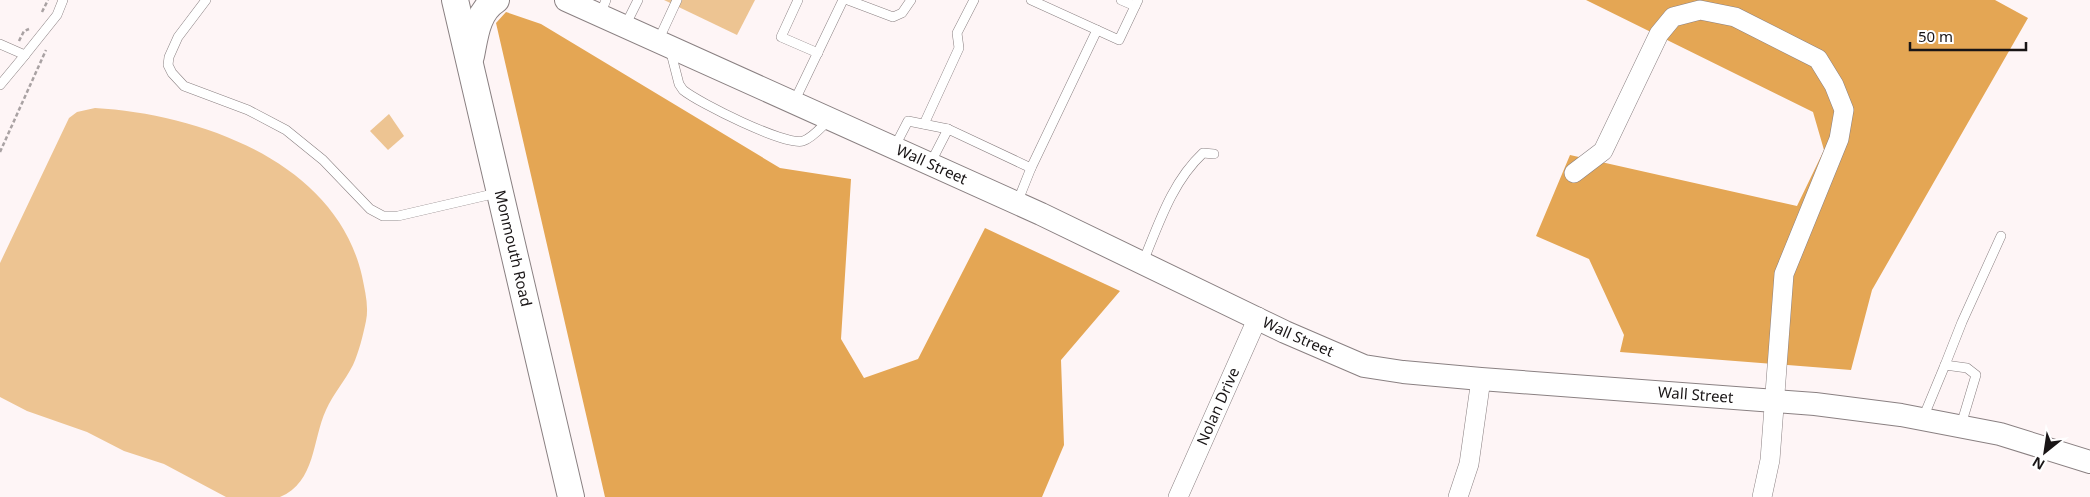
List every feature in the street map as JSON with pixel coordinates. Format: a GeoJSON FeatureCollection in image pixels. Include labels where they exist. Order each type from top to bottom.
{"type":"FeatureCollection","features":[{"type":"Feature","properties":{"kind":"main road","name":"Monmouth Road"},"geometry":{"type":"LineString","coordinates":[[455,0],[571,497]]}},
{"type":"Feature","properties":{"kind":"main road"},"geometry":{"type":"LineString","coordinates":[[469,62],[479,20],[486,8],[496,0]]}},
{"type":"Feature","properties":{"kind":"street","name":"Wall Street"},"geometry":{"type":"LineString","coordinates":[[566,0],[602,7],[625,26],[1017,203],[1316,346],[1364,366],[1482,380],[1775,403],[1815,404],[1923,418],[2000,434],[2090,462]]}},
{"type":"Feature","properties":{"kind":"street"},"geometry":{"type":"LineString","coordinates":[[1574,173],[1603,151],[1659,34],[1673,17],[1700,10],[1735,16],[1818,59],[1834,85],[1844,110],[1839,139],[1784,274],[1770,460],[1762,497]]}},
{"type":"Feature","properties":{"kind":"street","name":"Nolan Drive"},"geometry":{"type":"LineString","coordinates":[[1178,497],[1258,317]]}},
{"type":"Feature","properties":{"kind":"street"},"geometry":{"type":"LineString","coordinates":[[1458,497],[1469,464],[1482,380]]}},
{"type":"Feature","properties":{"kind":"lane"},"geometry":{"type":"LineString","coordinates":[[0,86],[57,15],[63,0]]}},
{"type":"Feature","properties":{"kind":"lane"},"geometry":{"type":"LineString","coordinates":[[206,0],[178,37],[170,52],[168,65],[177,80],[192,90],[248,110],[286,130],[323,160],[370,209],[383,216],[398,216],[500,193]]}},
{"type":"Feature","properties":{"kind":"lane"},"geometry":{"type":"LineString","coordinates":[[625,26],[638,0]]}},
{"type":"Feature","properties":{"kind":"lane"},"geometry":{"type":"LineString","coordinates":[[677,0],[664,44],[683,90],[735,120],[796,142],[808,138],[830,119]]}},
{"type":"Feature","properties":{"kind":"lane"},"geometry":{"type":"LineString","coordinates":[[798,0],[781,36],[818,53]]}},
{"type":"Feature","properties":{"kind":"lane"},"geometry":{"type":"LineString","coordinates":[[794,103],[843,0]]}},
{"type":"Feature","properties":{"kind":"lane"},"geometry":{"type":"LineString","coordinates":[[848,0],[893,17],[902,13],[911,0]]}},
{"type":"Feature","properties":{"kind":"lane"},"geometry":{"type":"LineString","coordinates":[[924,124],[959,48],[958,33],[974,0]]}},
{"type":"Feature","properties":{"kind":"lane"},"geometry":{"type":"LineString","coordinates":[[1031,0],[1119,40],[1137,3],[1121,0]]}},
{"type":"Feature","properties":{"kind":"lane"},"geometry":{"type":"LineString","coordinates":[[1017,203],[1097,30]]}},
{"type":"Feature","properties":{"kind":"lane"},"geometry":{"type":"LineString","coordinates":[[0,44],[25,55]]}},
{"type":"Feature","properties":{"kind":"lane"},"geometry":{"type":"LineString","coordinates":[[894,148],[908,121],[948,129],[1032,168]]}},
{"type":"Feature","properties":{"kind":"lane"},"geometry":{"type":"LineString","coordinates":[[930,164],[948,129]]}},
{"type":"Feature","properties":{"kind":"lane"},"geometry":{"type":"LineString","coordinates":[[1143,262],[1168,200],[1187,168],[1203,153],[1214,154]]}},
{"type":"Feature","properties":{"kind":"lane"},"geometry":{"type":"LineString","coordinates":[[1923,418],[2001,236]]}},
{"type":"Feature","properties":{"kind":"lane"},"geometry":{"type":"LineString","coordinates":[[1945,365],[1968,368],[1976,375],[1960,425]]}},
{"type":"Feature","properties":{"kind":"path"},"geometry":{"type":"LineString","coordinates":[[0,152],[46,50],[40,36]]}},
{"type":"Feature","properties":{"kind":"shaded area"},"geometry":{"type":"Polygon","coordinates":[[[664,0],[755,0],[737,35],[664,0]]]}},
{"type":"Feature","properties":{"kind":"shaded area"},"geometry":{"type":"Polygon","coordinates":[[[1586,0],[1995,0],[2028,18],[1872,290],[1851,370],[1620,352],[1624,335],[1589,259],[1536,236],[1570,155],[1797,206],[1824,150],[1813,112],[1586,0]]]}},
{"type":"Feature","properties":{"kind":"shaded area"},"geometry":{"type":"Polygon","coordinates":[[[506,12],[541,24],[780,168],[851,179],[841,339],[864,378],[918,359],[985,228],[1120,291],[1061,360],[1064,445],[1042,497],[605,497],[496,23],[506,12]]]}},
{"type":"Feature","properties":{"kind":"shaded area"},"geometry":{"type":"Polygon","coordinates":[[[95,108],[136,112],[177,121],[219,134],[258,152],[294,174],[324,202],[347,236],[362,276],[366,298],[367,315],[362,338],[353,365],[332,398],[321,422],[307,471],[292,490],[280,497],[226,497],[164,464],[124,451],[87,432],[27,411],[0,397],[0,263],[69,118],[77,112],[95,108]]]}},
{"type":"Feature","properties":{"kind":"shaded area"},"geometry":{"type":"Polygon","coordinates":[[[389,114],[404,136],[388,150],[370,131],[389,114]]]}}]}
